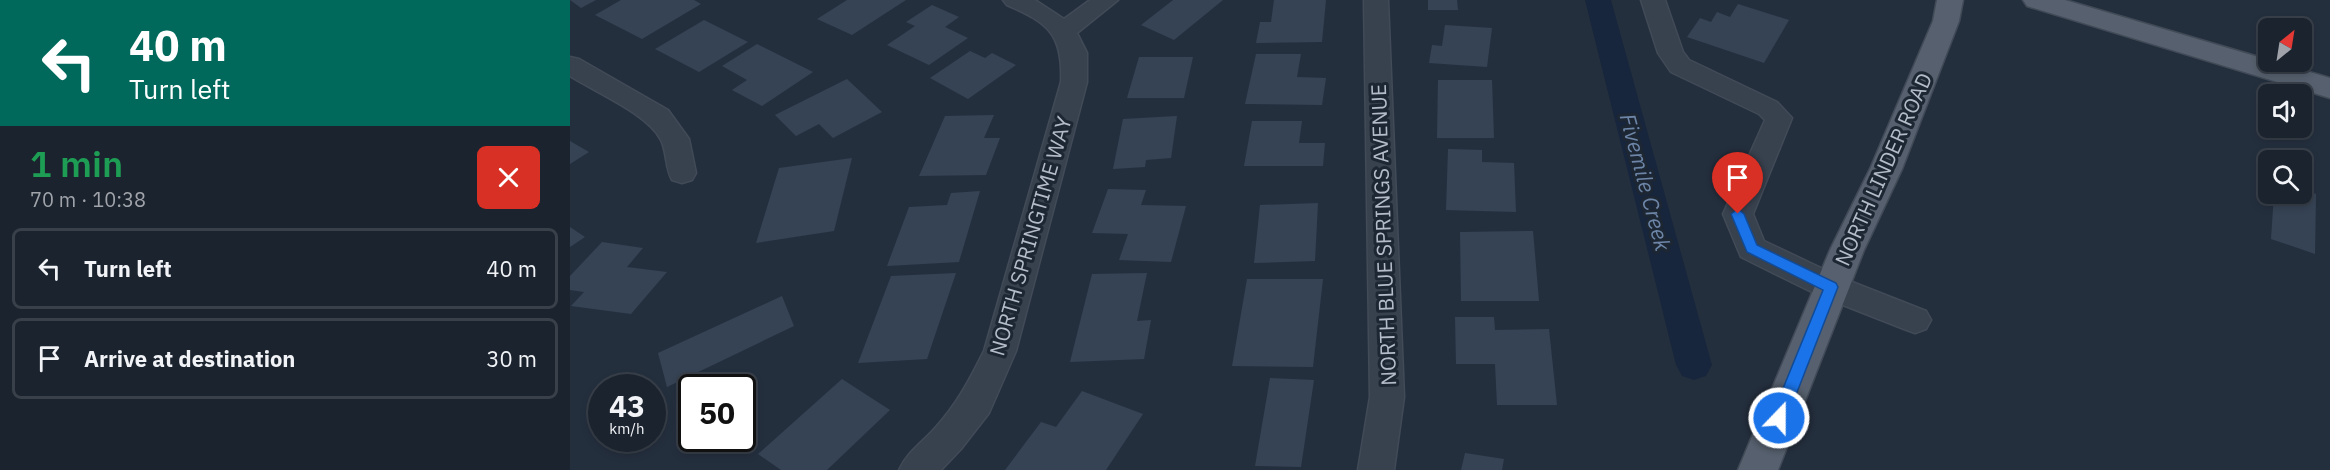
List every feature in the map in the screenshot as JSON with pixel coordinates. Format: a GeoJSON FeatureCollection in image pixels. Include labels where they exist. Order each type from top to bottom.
{"type":"FeatureCollection","features":[{"type":"Feature","properties":{"kind":"main road","name":"NORTH LINDER ROAD"},"geometry":{"type":"LineString","coordinates":[[1758,470],[1831,287],[1886,170],[1946,21],[1950,0]]}},
{"type":"Feature","properties":{"kind":"main road"},"geometry":{"type":"LineString","coordinates":[[2036,0],[2330,88]]}},
{"type":"Feature","properties":{"kind":"street"},"geometry":{"type":"LineString","coordinates":[[1015,0],[1032,7],[1064,31],[1106,0]]}},
{"type":"Feature","properties":{"kind":"street","name":"NORTH BLUE SPRINGS AVENUE"},"geometry":{"type":"LineString","coordinates":[[1376,0],[1387,397],[1376,470]]}},
{"type":"Feature","properties":{"kind":"street"},"geometry":{"type":"LineString","coordinates":[[1653,0],[1671,53],[1680,66],[1768,108],[1779,118],[1738,214],[1752,249],[1831,287],[1915,320]]}},
{"type":"Feature","properties":{"kind":"street","name":"NORTH SPRINGTIME WAY"},"geometry":{"type":"LineString","coordinates":[[917,470],[949,438],[977,402],[1000,351],[1074,82],[1075,54],[1064,31]]}},
{"type":"Feature","properties":{"kind":"street"},"geometry":{"type":"LineString","coordinates":[[570,65],[658,117],[675,139],[682,173]]}},
{"type":"Feature","properties":{"kind":"building"},"geometry":{"type":"Polygon","coordinates":[[[570,0],[596,0],[581,8],[570,0]]]}},
{"type":"Feature","properties":{"kind":"building"},"geometry":{"type":"Polygon","coordinates":[[[621,0],[694,0],[701,4],[642,39],[595,15],[621,0]]]}},
{"type":"Feature","properties":{"kind":"building"},"geometry":{"type":"Polygon","coordinates":[[[847,0],[906,0],[852,35],[817,19],[847,0]]]}},
{"type":"Feature","properties":{"kind":"building"},"geometry":{"type":"Polygon","coordinates":[[[1173,0],[1223,0],[1174,40],[1141,25],[1173,0]]]}},
{"type":"Feature","properties":{"kind":"building"},"geometry":{"type":"Polygon","coordinates":[[[1274,0],[1326,0],[1322,42],[1256,43],[1260,22],[1271,22],[1274,0]]]}},
{"type":"Feature","properties":{"kind":"building"},"geometry":{"type":"Polygon","coordinates":[[[1428,0],[1457,0],[1458,10],[1428,10],[1428,0]]]}},
{"type":"Feature","properties":{"kind":"building"},"geometry":{"type":"Polygon","coordinates":[[[1738,4],[1789,20],[1764,63],[1687,37],[1700,18],[1711,22],[1717,12],[1730,17],[1738,4]]]}},
{"type":"Feature","properties":{"kind":"building"},"geometry":{"type":"Polygon","coordinates":[[[932,5],[959,17],[945,27],[968,38],[929,65],[887,45],[915,26],[906,22],[932,5]]]}},
{"type":"Feature","properties":{"kind":"building"},"geometry":{"type":"Polygon","coordinates":[[[704,20],[748,42],[699,72],[655,49],[704,20]]]}},
{"type":"Feature","properties":{"kind":"building"},"geometry":{"type":"Polygon","coordinates":[[[1445,25],[1492,28],[1487,67],[1429,63],[1432,45],[1442,46],[1445,25]]]}},
{"type":"Feature","properties":{"kind":"building"},"geometry":{"type":"Polygon","coordinates":[[[757,44],[813,72],[762,106],[732,90],[747,80],[722,66],[757,44]]]}},
{"type":"Feature","properties":{"kind":"building"},"geometry":{"type":"Polygon","coordinates":[[[970,51],[985,58],[992,53],[1016,65],[968,99],[930,78],[970,51]]]}},
{"type":"Feature","properties":{"kind":"building"},"geometry":{"type":"Polygon","coordinates":[[[1256,54],[1301,54],[1297,77],[1326,78],[1322,105],[1245,104],[1256,54]]]}},
{"type":"Feature","properties":{"kind":"building"},"geometry":{"type":"Polygon","coordinates":[[[1139,57],[1193,57],[1184,98],[1127,98],[1139,57]]]}},
{"type":"Feature","properties":{"kind":"building"},"geometry":{"type":"Polygon","coordinates":[[[847,79],[882,112],[833,138],[819,124],[796,136],[775,115],[847,79]]]}},
{"type":"Feature","properties":{"kind":"building"},"geometry":{"type":"Polygon","coordinates":[[[1438,80],[1492,80],[1494,138],[1437,138],[1438,80]]]}},
{"type":"Feature","properties":{"kind":"building"},"geometry":{"type":"Polygon","coordinates":[[[994,115],[984,138],[1000,138],[986,175],[919,176],[945,116],[994,115]]]}},
{"type":"Feature","properties":{"kind":"building"},"geometry":{"type":"Polygon","coordinates":[[[1177,116],[1171,158],[1146,160],[1145,167],[1113,169],[1123,119],[1177,116]]]}},
{"type":"Feature","properties":{"kind":"building"},"geometry":{"type":"Polygon","coordinates":[[[1252,121],[1302,121],[1299,143],[1325,143],[1323,166],[1244,166],[1252,121]]]}},
{"type":"Feature","properties":{"kind":"building"},"geometry":{"type":"Polygon","coordinates":[[[570,141],[589,152],[570,164],[570,141]]]}},
{"type":"Feature","properties":{"kind":"building"},"geometry":{"type":"Polygon","coordinates":[[[1448,149],[1482,150],[1482,162],[1514,163],[1516,212],[1446,210],[1448,149]]]}},
{"type":"Feature","properties":{"kind":"building"},"geometry":{"type":"Polygon","coordinates":[[[852,158],[834,231],[756,243],[779,168],[852,158]]]}},
{"type":"Feature","properties":{"kind":"building"},"geometry":{"type":"Polygon","coordinates":[[[1108,189],[1146,190],[1141,205],[1186,206],[1171,262],[1119,260],[1128,234],[1092,233],[1108,189]]]}},
{"type":"Feature","properties":{"kind":"building"},"geometry":{"type":"Polygon","coordinates":[[[980,191],[959,262],[887,266],[909,207],[947,205],[951,193],[980,191]]]}},
{"type":"Feature","properties":{"kind":"building"},"geometry":{"type":"Polygon","coordinates":[[[2312,193],[2316,194],[2315,254],[2271,239],[2273,204],[2312,204],[2312,193]]]}},
{"type":"Feature","properties":{"kind":"building"},"geometry":{"type":"Polygon","coordinates":[[[1318,203],[1315,261],[1254,263],[1260,205],[1318,203]]]}},
{"type":"Feature","properties":{"kind":"building"},"geometry":{"type":"Polygon","coordinates":[[[570,227],[585,237],[570,247],[570,227]]]}},
{"type":"Feature","properties":{"kind":"building"},"geometry":{"type":"Polygon","coordinates":[[[1533,231],[1539,301],[1461,301],[1460,232],[1533,231]]]}},
{"type":"Feature","properties":{"kind":"building"},"geometry":{"type":"Polygon","coordinates":[[[602,242],[643,248],[627,267],[667,272],[631,314],[571,306],[584,292],[570,290],[570,276],[602,242]]]}},
{"type":"Feature","properties":{"kind":"building"},"geometry":{"type":"Polygon","coordinates":[[[956,273],[927,359],[858,363],[891,276],[956,273]]]}},
{"type":"Feature","properties":{"kind":"building"},"geometry":{"type":"Polygon","coordinates":[[[1147,273],[1137,321],[1151,320],[1144,359],[1070,362],[1092,274],[1147,273]]]}},
{"type":"Feature","properties":{"kind":"building"},"geometry":{"type":"Polygon","coordinates":[[[1247,279],[1323,279],[1313,367],[1232,366],[1247,279]]]}},
{"type":"Feature","properties":{"kind":"building"},"geometry":{"type":"Polygon","coordinates":[[[782,296],[794,326],[694,374],[678,374],[678,382],[667,387],[666,374],[664,374],[658,353],[782,296]]]}},
{"type":"Feature","properties":{"kind":"building"},"geometry":{"type":"Polygon","coordinates":[[[1455,317],[1494,317],[1495,330],[1549,329],[1557,405],[1497,405],[1495,364],[1456,364],[1455,317]]]}},
{"type":"Feature","properties":{"kind":"building"},"geometry":{"type":"Polygon","coordinates":[[[1270,378],[1314,380],[1301,467],[1255,466],[1270,378]]]}},
{"type":"Feature","properties":{"kind":"building"},"geometry":{"type":"Polygon","coordinates":[[[842,379],[890,410],[827,470],[781,470],[758,454],[842,379]]]}},
{"type":"Feature","properties":{"kind":"building"},"geometry":{"type":"Polygon","coordinates":[[[1082,391],[1143,414],[1106,470],[1005,470],[1041,422],[1056,427],[1082,391]]]}},
{"type":"Feature","properties":{"kind":"building"},"geometry":{"type":"Polygon","coordinates":[[[1465,453],[1504,459],[1502,470],[1461,470],[1465,453]]]}},
{"type":"Feature","properties":{"kind":"waterway","name":"Fivemile Creek"},"geometry":{"type":"LineString","coordinates":[[1598,0],[1694,365]]}},
{"type":"Feature","properties":{"kind":"route"},"geometry":{"type":"LineString","coordinates":[[1738,214],[1752,249],[1831,287],[1779,418]]}}]}
